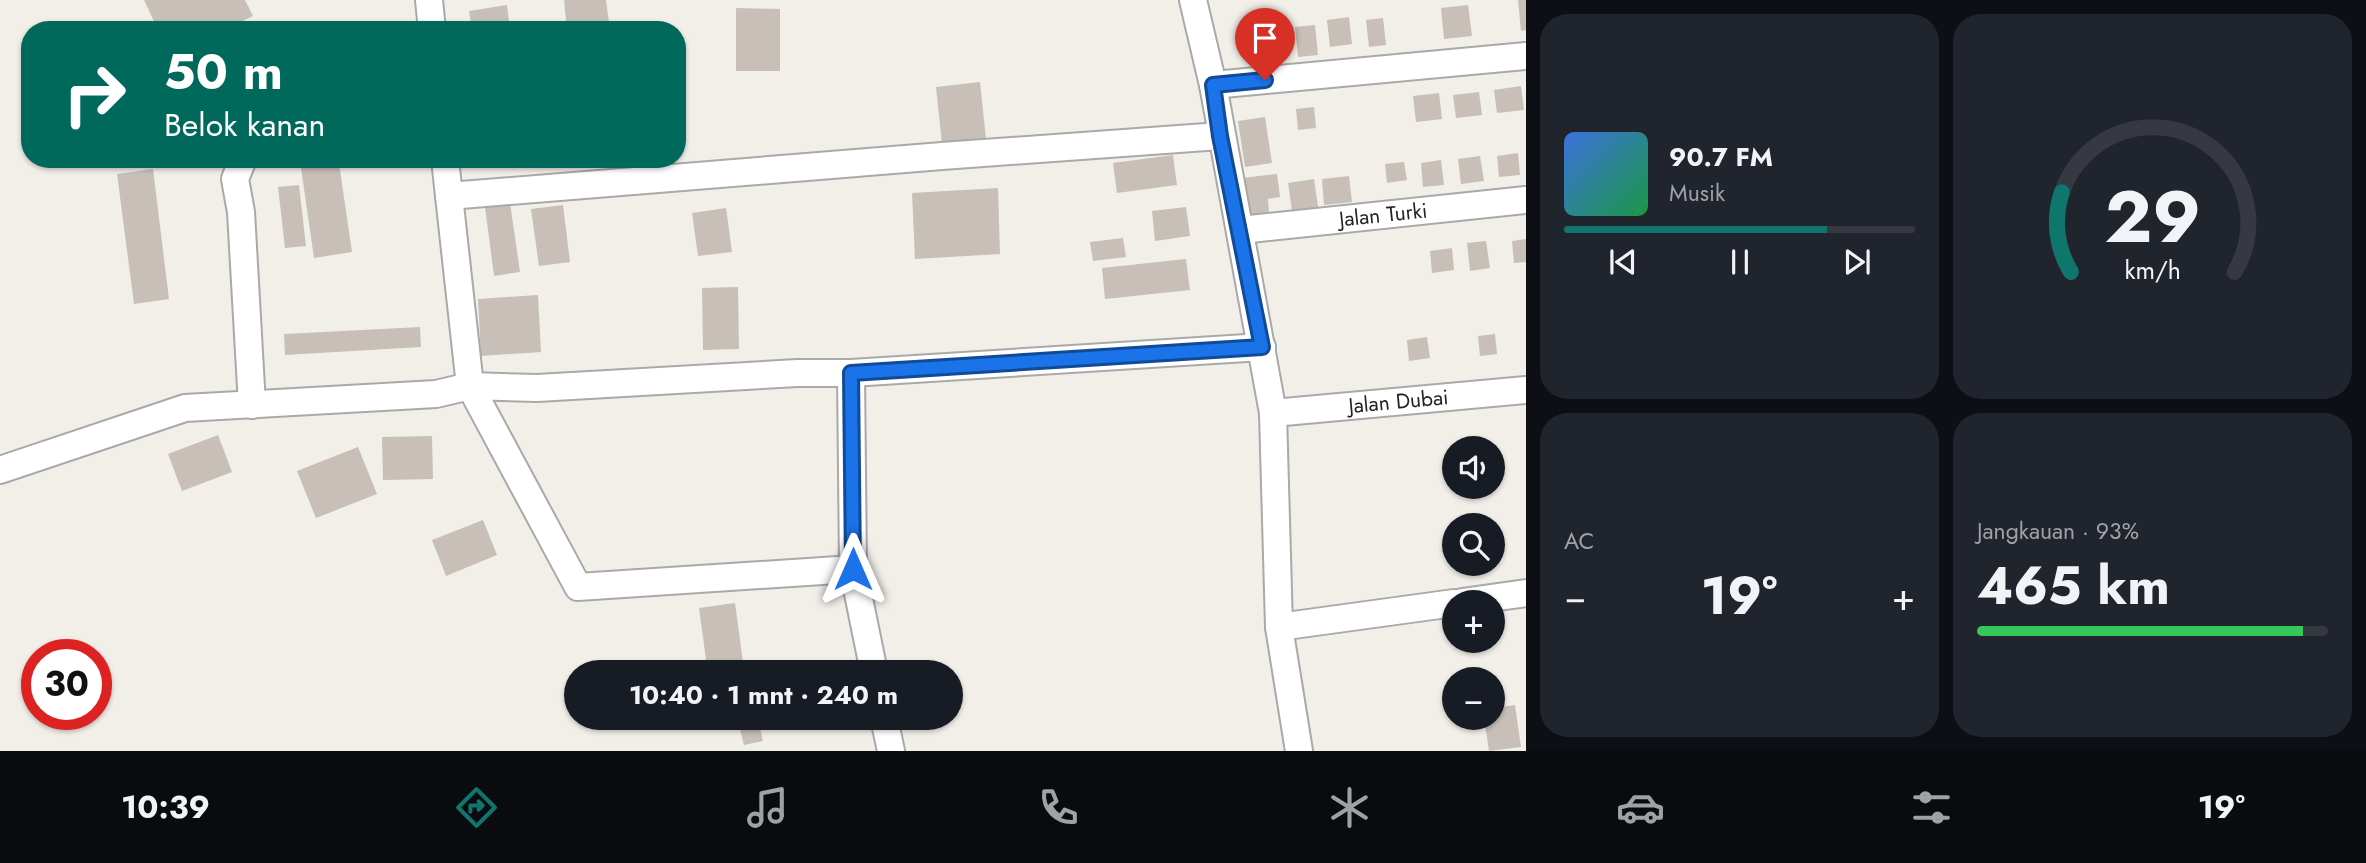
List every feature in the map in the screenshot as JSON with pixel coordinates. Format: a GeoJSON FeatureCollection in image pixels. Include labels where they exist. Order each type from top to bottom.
{"type":"FeatureCollection","features":[{"type":"Feature","properties":{"kind":"street"},"geometry":{"type":"LineString","coordinates":[[429,0],[431,21]]}},
{"type":"Feature","properties":{"kind":"street"},"geometry":{"type":"LineString","coordinates":[[1193,0],[1213,85],[1220,136],[1273,413],[1279,627],[1299,751]]}},
{"type":"Feature","properties":{"kind":"street"},"geometry":{"type":"LineString","coordinates":[[1213,85],[1526,56]]}},
{"type":"Feature","properties":{"kind":"street"},"geometry":{"type":"LineString","coordinates":[[449,196],[1220,136]]}},
{"type":"Feature","properties":{"kind":"street"},"geometry":{"type":"LineString","coordinates":[[239,168],[235,179],[240,212],[252,405]]}},
{"type":"Feature","properties":{"kind":"street"},"geometry":{"type":"LineString","coordinates":[[446,168],[470,386],[578,587],[853,569]]}},
{"type":"Feature","properties":{"kind":"street","name":"Jalan Turki"},"geometry":{"type":"LineString","coordinates":[[1240,230],[1526,200]]}},
{"type":"Feature","properties":{"kind":"street"},"geometry":{"type":"LineString","coordinates":[[0,470],[185,408],[436,394],[470,386],[537,388],[797,373],[851,373],[1262,347]]}},
{"type":"Feature","properties":{"kind":"street"},"geometry":{"type":"LineString","coordinates":[[851,373],[853,569],[872,660]]}},
{"type":"Feature","properties":{"kind":"street","name":"Jalan Dubai"},"geometry":{"type":"LineString","coordinates":[[1273,413],[1526,390]]}},
{"type":"Feature","properties":{"kind":"street"},"geometry":{"type":"LineString","coordinates":[[1505,596],[1526,593]]}},
{"type":"Feature","properties":{"kind":"street"},"geometry":{"type":"LineString","coordinates":[[1279,627],[1442,605]]}},
{"type":"Feature","properties":{"kind":"street"},"geometry":{"type":"LineString","coordinates":[[887,730],[891,751]]}},
{"type":"Feature","properties":{"kind":"building"},"geometry":{"type":"Polygon","coordinates":[[[144,0],[245,0],[253,16],[243,21],[154,21],[144,0]]]}},
{"type":"Feature","properties":{"kind":"building"},"geometry":{"type":"Polygon","coordinates":[[[564,0],[606,0],[609,21],[566,21],[564,0]]]}},
{"type":"Feature","properties":{"kind":"building"},"geometry":{"type":"Polygon","coordinates":[[[1518,0],[1526,0],[1526,30],[1521,31],[1518,0]]]}},
{"type":"Feature","properties":{"kind":"building"},"geometry":{"type":"Polygon","coordinates":[[[507,5],[509,21],[471,21],[469,11],[507,5]]]}},
{"type":"Feature","properties":{"kind":"building"},"geometry":{"type":"Polygon","coordinates":[[[1468,5],[1472,36],[1444,39],[1441,8],[1468,5]]]}},
{"type":"Feature","properties":{"kind":"building"},"geometry":{"type":"Polygon","coordinates":[[[736,8],[780,9],[780,71],[736,71],[736,8]]]}},
{"type":"Feature","properties":{"kind":"building"},"geometry":{"type":"Polygon","coordinates":[[[1349,17],[1352,44],[1330,47],[1327,20],[1349,17]]]}},
{"type":"Feature","properties":{"kind":"building"},"geometry":{"type":"Polygon","coordinates":[[[1383,18],[1386,45],[1369,47],[1366,20],[1383,18]]]}},
{"type":"Feature","properties":{"kind":"building"},"geometry":{"type":"Polygon","coordinates":[[[1315,25],[1318,55],[1298,57],[1295,27],[1315,25]]]}},
{"type":"Feature","properties":{"kind":"building"},"geometry":{"type":"Polygon","coordinates":[[[1270,31],[1273,59],[1257,61],[1253,33],[1270,31]]]}},
{"type":"Feature","properties":{"kind":"building"},"geometry":{"type":"Polygon","coordinates":[[[980,82],[986,139],[942,144],[936,87],[980,82]]]}},
{"type":"Feature","properties":{"kind":"building"},"geometry":{"type":"Polygon","coordinates":[[[1521,86],[1524,110],[1497,113],[1494,90],[1521,86]]]}},
{"type":"Feature","properties":{"kind":"building"},"geometry":{"type":"Polygon","coordinates":[[[1479,92],[1482,115],[1456,118],[1453,95],[1479,92]]]}},
{"type":"Feature","properties":{"kind":"building"},"geometry":{"type":"Polygon","coordinates":[[[1439,93],[1442,119],[1416,122],[1413,96],[1439,93]]]}},
{"type":"Feature","properties":{"kind":"building"},"geometry":{"type":"Polygon","coordinates":[[[1314,107],[1316,128],[1298,130],[1296,109],[1314,107]]]}},
{"type":"Feature","properties":{"kind":"building"},"geometry":{"type":"Polygon","coordinates":[[[1265,117],[1272,163],[1245,167],[1238,121],[1265,117]]]}},
{"type":"Feature","properties":{"kind":"building"},"geometry":{"type":"Polygon","coordinates":[[[1518,153],[1520,175],[1499,177],[1497,156],[1518,153]]]}},
{"type":"Feature","properties":{"kind":"building"},"geometry":{"type":"Polygon","coordinates":[[[1173,155],[1177,185],[1117,193],[1113,163],[1173,155]]]}},
{"type":"Feature","properties":{"kind":"building"},"geometry":{"type":"Polygon","coordinates":[[[1480,156],[1484,181],[1461,184],[1458,159],[1480,156]]]}},
{"type":"Feature","properties":{"kind":"building"},"geometry":{"type":"Polygon","coordinates":[[[1441,160],[1444,185],[1423,187],[1421,163],[1441,160]]]}},
{"type":"Feature","properties":{"kind":"building"},"geometry":{"type":"Polygon","coordinates":[[[1404,162],[1407,180],[1387,183],[1385,164],[1404,162]]]}},
{"type":"Feature","properties":{"kind":"building"},"geometry":{"type":"Polygon","coordinates":[[[301,168],[340,168],[352,252],[314,258],[301,168]]]}},
{"type":"Feature","properties":{"kind":"building"},"geometry":{"type":"Polygon","coordinates":[[[153,169],[169,299],[134,304],[117,174],[153,169]]]}},
{"type":"Feature","properties":{"kind":"building"},"geometry":{"type":"Polygon","coordinates":[[[1277,174],[1280,197],[1268,199],[1269,214],[1247,217],[1242,178],[1277,174]]]}},
{"type":"Feature","properties":{"kind":"building"},"geometry":{"type":"Polygon","coordinates":[[[1349,176],[1352,202],[1324,205],[1322,179],[1349,176]]]}},
{"type":"Feature","properties":{"kind":"building"},"geometry":{"type":"Polygon","coordinates":[[[1314,179],[1319,213],[1293,217],[1288,183],[1314,179]]]}},
{"type":"Feature","properties":{"kind":"building"},"geometry":{"type":"Polygon","coordinates":[[[299,185],[306,246],[285,248],[278,187],[299,185]]]}},
{"type":"Feature","properties":{"kind":"building"},"geometry":{"type":"Polygon","coordinates":[[[998,188],[1000,254],[915,259],[912,193],[998,188]]]}},
{"type":"Feature","properties":{"kind":"building"},"geometry":{"type":"Polygon","coordinates":[[[510,203],[520,272],[494,276],[485,207],[510,203]]]}},
{"type":"Feature","properties":{"kind":"building"},"geometry":{"type":"Polygon","coordinates":[[[563,205],[570,262],[539,266],[531,209],[563,205]]]}},
{"type":"Feature","properties":{"kind":"building"},"geometry":{"type":"Polygon","coordinates":[[[1186,207],[1190,236],[1155,241],[1152,211],[1186,207]]]}},
{"type":"Feature","properties":{"kind":"building"},"geometry":{"type":"Polygon","coordinates":[[[726,208],[732,252],[698,256],[692,213],[726,208]]]}},
{"type":"Feature","properties":{"kind":"building"},"geometry":{"type":"Polygon","coordinates":[[[1123,238],[1126,257],[1093,261],[1090,242],[1123,238]]]}},
{"type":"Feature","properties":{"kind":"building"},"geometry":{"type":"Polygon","coordinates":[[[1526,239],[1526,262],[1514,263],[1512,241],[1526,239]]]}},
{"type":"Feature","properties":{"kind":"building"},"geometry":{"type":"Polygon","coordinates":[[[1486,241],[1490,268],[1470,271],[1467,243],[1486,241]]]}},
{"type":"Feature","properties":{"kind":"building"},"geometry":{"type":"Polygon","coordinates":[[[1452,248],[1454,270],[1432,273],[1430,251],[1452,248]]]}},
{"type":"Feature","properties":{"kind":"building"},"geometry":{"type":"Polygon","coordinates":[[[1186,259],[1190,290],[1105,299],[1102,268],[1186,259]]]}},
{"type":"Feature","properties":{"kind":"building"},"geometry":{"type":"Polygon","coordinates":[[[738,287],[739,349],[703,350],[702,288],[738,287]]]}},
{"type":"Feature","properties":{"kind":"building"},"geometry":{"type":"Polygon","coordinates":[[[538,295],[541,352],[481,356],[478,299],[538,295]]]}},
{"type":"Feature","properties":{"kind":"building"},"geometry":{"type":"Polygon","coordinates":[[[420,327],[421,347],[285,355],[284,334],[420,327]]]}},
{"type":"Feature","properties":{"kind":"building"},"geometry":{"type":"Polygon","coordinates":[[[1495,334],[1497,354],[1480,356],[1478,336],[1495,334]]]}},
{"type":"Feature","properties":{"kind":"building"},"geometry":{"type":"Polygon","coordinates":[[[1427,337],[1430,358],[1409,361],[1407,340],[1427,337]]]}},
{"type":"Feature","properties":{"kind":"building"},"geometry":{"type":"Polygon","coordinates":[[[218,435],[232,472],[182,491],[168,454],[218,435]]]}},
{"type":"Feature","properties":{"kind":"building"},"geometry":{"type":"Polygon","coordinates":[[[432,436],[433,479],[383,480],[382,437],[432,436]]]}},
{"type":"Feature","properties":{"kind":"building"},"geometry":{"type":"Polygon","coordinates":[[[358,447],[377,494],[316,518],[297,471],[358,447]]]}},
{"type":"Feature","properties":{"kind":"building"},"geometry":{"type":"Polygon","coordinates":[[[483,520],[497,555],[446,576],[432,540],[483,520]]]}},
{"type":"Feature","properties":{"kind":"building"},"geometry":{"type":"Polygon","coordinates":[[[735,603],[743,660],[706,660],[699,608],[735,603]]]}},
{"type":"Feature","properties":{"kind":"building"},"geometry":{"type":"Polygon","coordinates":[[[1515,705],[1521,747],[1489,751],[1486,730],[1505,730],[1505,706],[1515,705]]]}},
{"type":"Feature","properties":{"kind":"building"},"geometry":{"type":"Polygon","coordinates":[[[740,730],[760,730],[763,741],[744,745],[740,730]]]}},
{"type":"Feature","properties":{"kind":"route"},"geometry":{"type":"LineString","coordinates":[[853,569],[851,373],[1262,347],[1220,136],[1213,85],[1265,80]]}}]}
